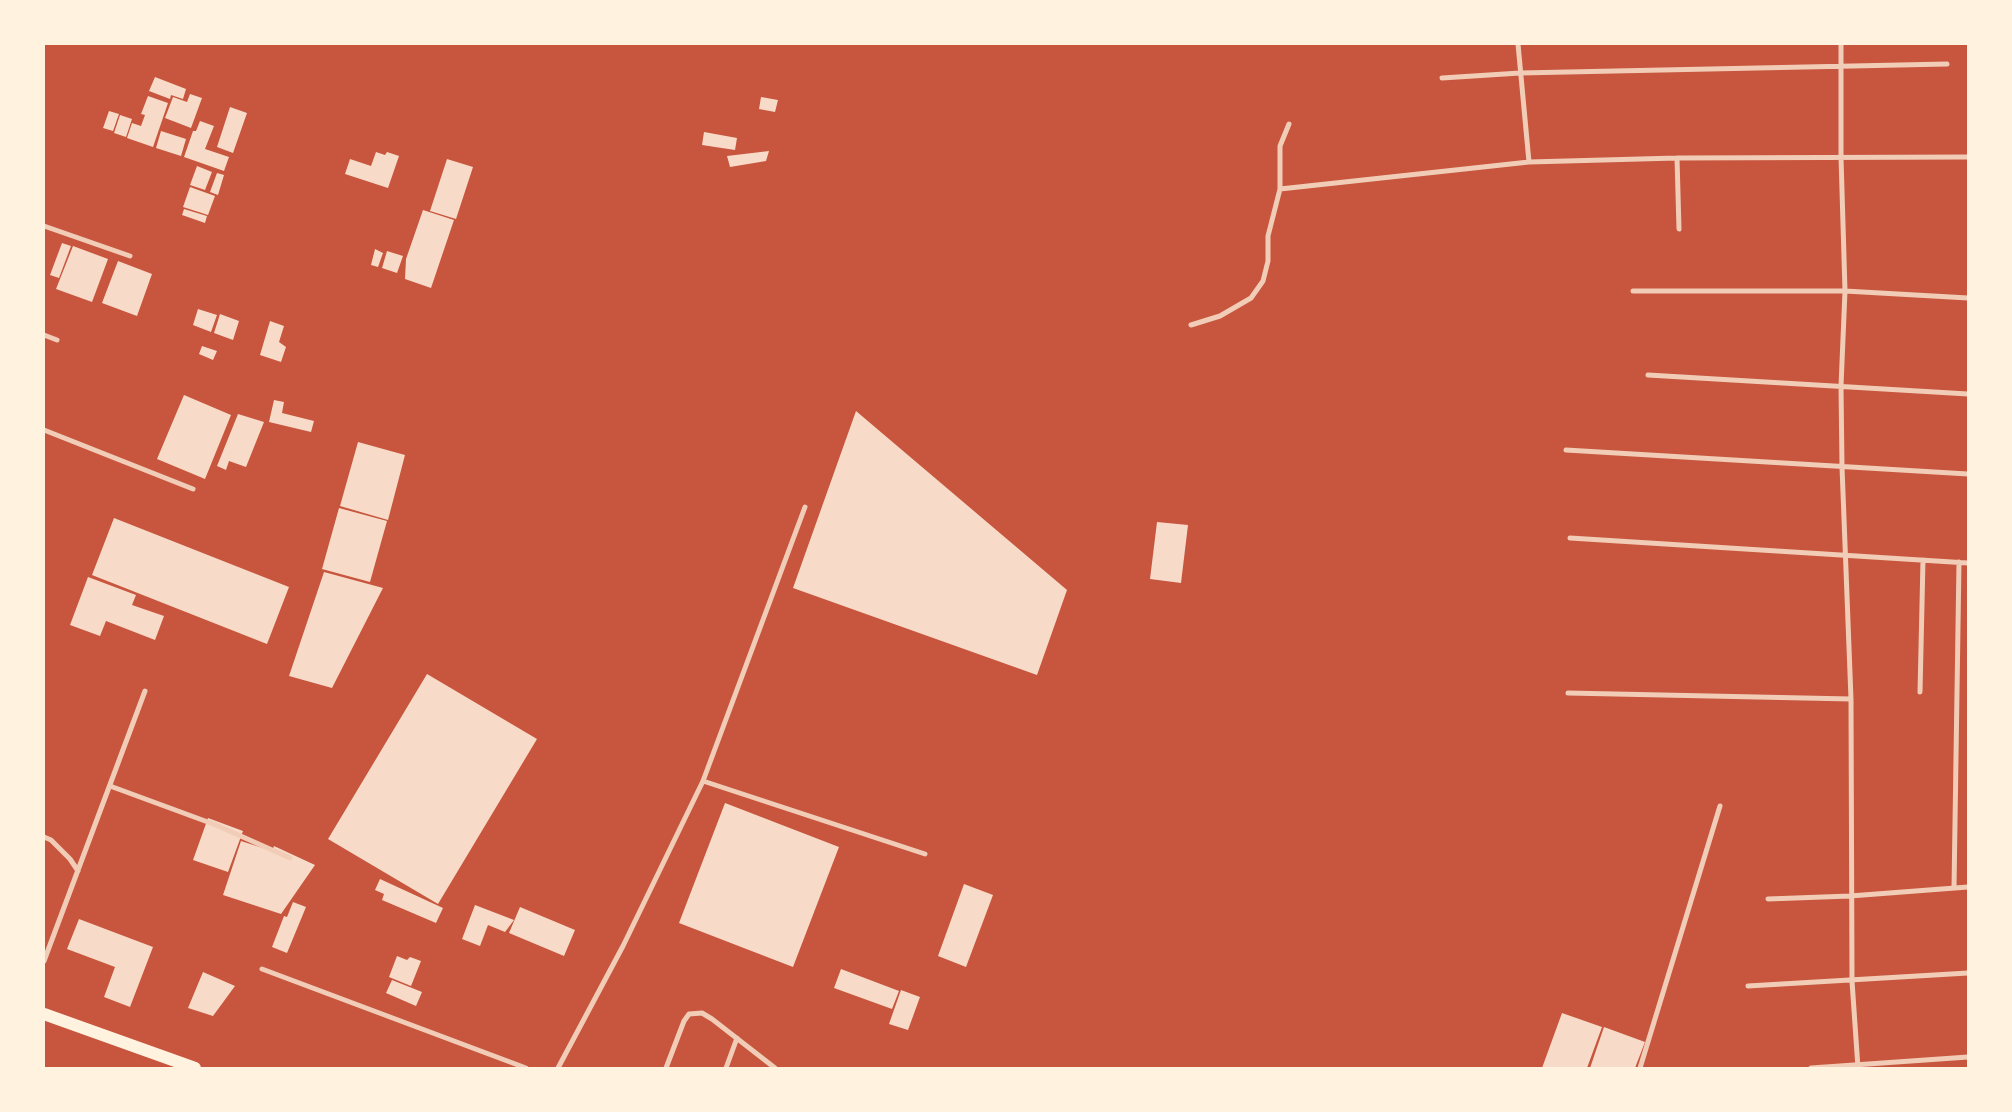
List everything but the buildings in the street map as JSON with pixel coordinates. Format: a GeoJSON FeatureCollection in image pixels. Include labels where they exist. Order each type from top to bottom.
{"type":"FeatureCollection","features":[{"type":"Feature","properties":{"kind":"main road"},"geometry":{"type":"LineString","coordinates":[[44,1014],[195,1068]]}},
{"type":"Feature","properties":{"kind":"street"},"geometry":{"type":"LineString","coordinates":[[1518,44],[1529,162]]}},
{"type":"Feature","properties":{"kind":"street"},"geometry":{"type":"LineString","coordinates":[[1841,44],[1841,158],[1845,291],[1841,386],[1842,466],[1851,699],[1850,896],[1852,980],[1858,1067]]}},
{"type":"Feature","properties":{"kind":"street"},"geometry":{"type":"LineString","coordinates":[[1442,78],[1520,73],[1947,64]]}},
{"type":"Feature","properties":{"kind":"street"},"geometry":{"type":"LineString","coordinates":[[1191,325],[1220,316],[1251,298],[1263,280],[1268,261],[1268,236],[1280,189],[1280,146],[1289,124]]}},
{"type":"Feature","properties":{"kind":"street"},"geometry":{"type":"LineString","coordinates":[[1280,189],[1529,162],[1677,158],[1968,156]]}},
{"type":"Feature","properties":{"kind":"street"},"geometry":{"type":"LineString","coordinates":[[1677,158],[1679,229]]}},
{"type":"Feature","properties":{"kind":"street"},"geometry":{"type":"LineString","coordinates":[[44,226],[130,256]]}},
{"type":"Feature","properties":{"kind":"street"},"geometry":{"type":"LineString","coordinates":[[1633,291],[1845,291],[1968,298]]}},
{"type":"Feature","properties":{"kind":"street"},"geometry":{"type":"LineString","coordinates":[[44,335],[58,340]]}},
{"type":"Feature","properties":{"kind":"street"},"geometry":{"type":"LineString","coordinates":[[1648,375],[1968,394]]}},
{"type":"Feature","properties":{"kind":"street"},"geometry":{"type":"LineString","coordinates":[[44,430],[193,489]]}},
{"type":"Feature","properties":{"kind":"street"},"geometry":{"type":"LineString","coordinates":[[1566,450],[1968,474]]}},
{"type":"Feature","properties":{"kind":"street"},"geometry":{"type":"LineString","coordinates":[[558,1068],[623,946],[703,781],[805,507]]}},
{"type":"Feature","properties":{"kind":"street"},"geometry":{"type":"LineString","coordinates":[[1570,538],[1968,563]]}},
{"type":"Feature","properties":{"kind":"street"},"geometry":{"type":"LineString","coordinates":[[1920,692],[1924,560]]}},
{"type":"Feature","properties":{"kind":"street"},"geometry":{"type":"LineString","coordinates":[[1954,888],[1959,562]]}},
{"type":"Feature","properties":{"kind":"street"},"geometry":{"type":"LineString","coordinates":[[44,961],[145,691]]}},
{"type":"Feature","properties":{"kind":"street"},"geometry":{"type":"LineString","coordinates":[[1568,693],[1851,699]]}},
{"type":"Feature","properties":{"kind":"street"},"geometry":{"type":"LineString","coordinates":[[703,781],[924,854]]}},
{"type":"Feature","properties":{"kind":"street"},"geometry":{"type":"LineString","coordinates":[[110,786],[216,825],[290,858]]}},
{"type":"Feature","properties":{"kind":"street"},"geometry":{"type":"LineString","coordinates":[[1640,1068],[1720,806]]}},
{"type":"Feature","properties":{"kind":"street"},"geometry":{"type":"LineString","coordinates":[[44,837],[51,840],[70,859],[78,871]]}},
{"type":"Feature","properties":{"kind":"street"},"geometry":{"type":"LineString","coordinates":[[1768,899],[1850,896],[1968,887]]}},
{"type":"Feature","properties":{"kind":"street"},"geometry":{"type":"LineString","coordinates":[[262,969],[526,1068]]}},
{"type":"Feature","properties":{"kind":"street"},"geometry":{"type":"LineString","coordinates":[[1748,986],[1968,973]]}},
{"type":"Feature","properties":{"kind":"street"},"geometry":{"type":"LineString","coordinates":[[666,1068],[684,1021],[689,1014],[702,1013],[775,1068]]}},
{"type":"Feature","properties":{"kind":"street"},"geometry":{"type":"LineString","coordinates":[[726,1068],[737,1038]]}},
{"type":"Feature","properties":{"kind":"street"},"geometry":{"type":"LineString","coordinates":[[1811,1068],[1858,1067],[1968,1057]]}}]}
